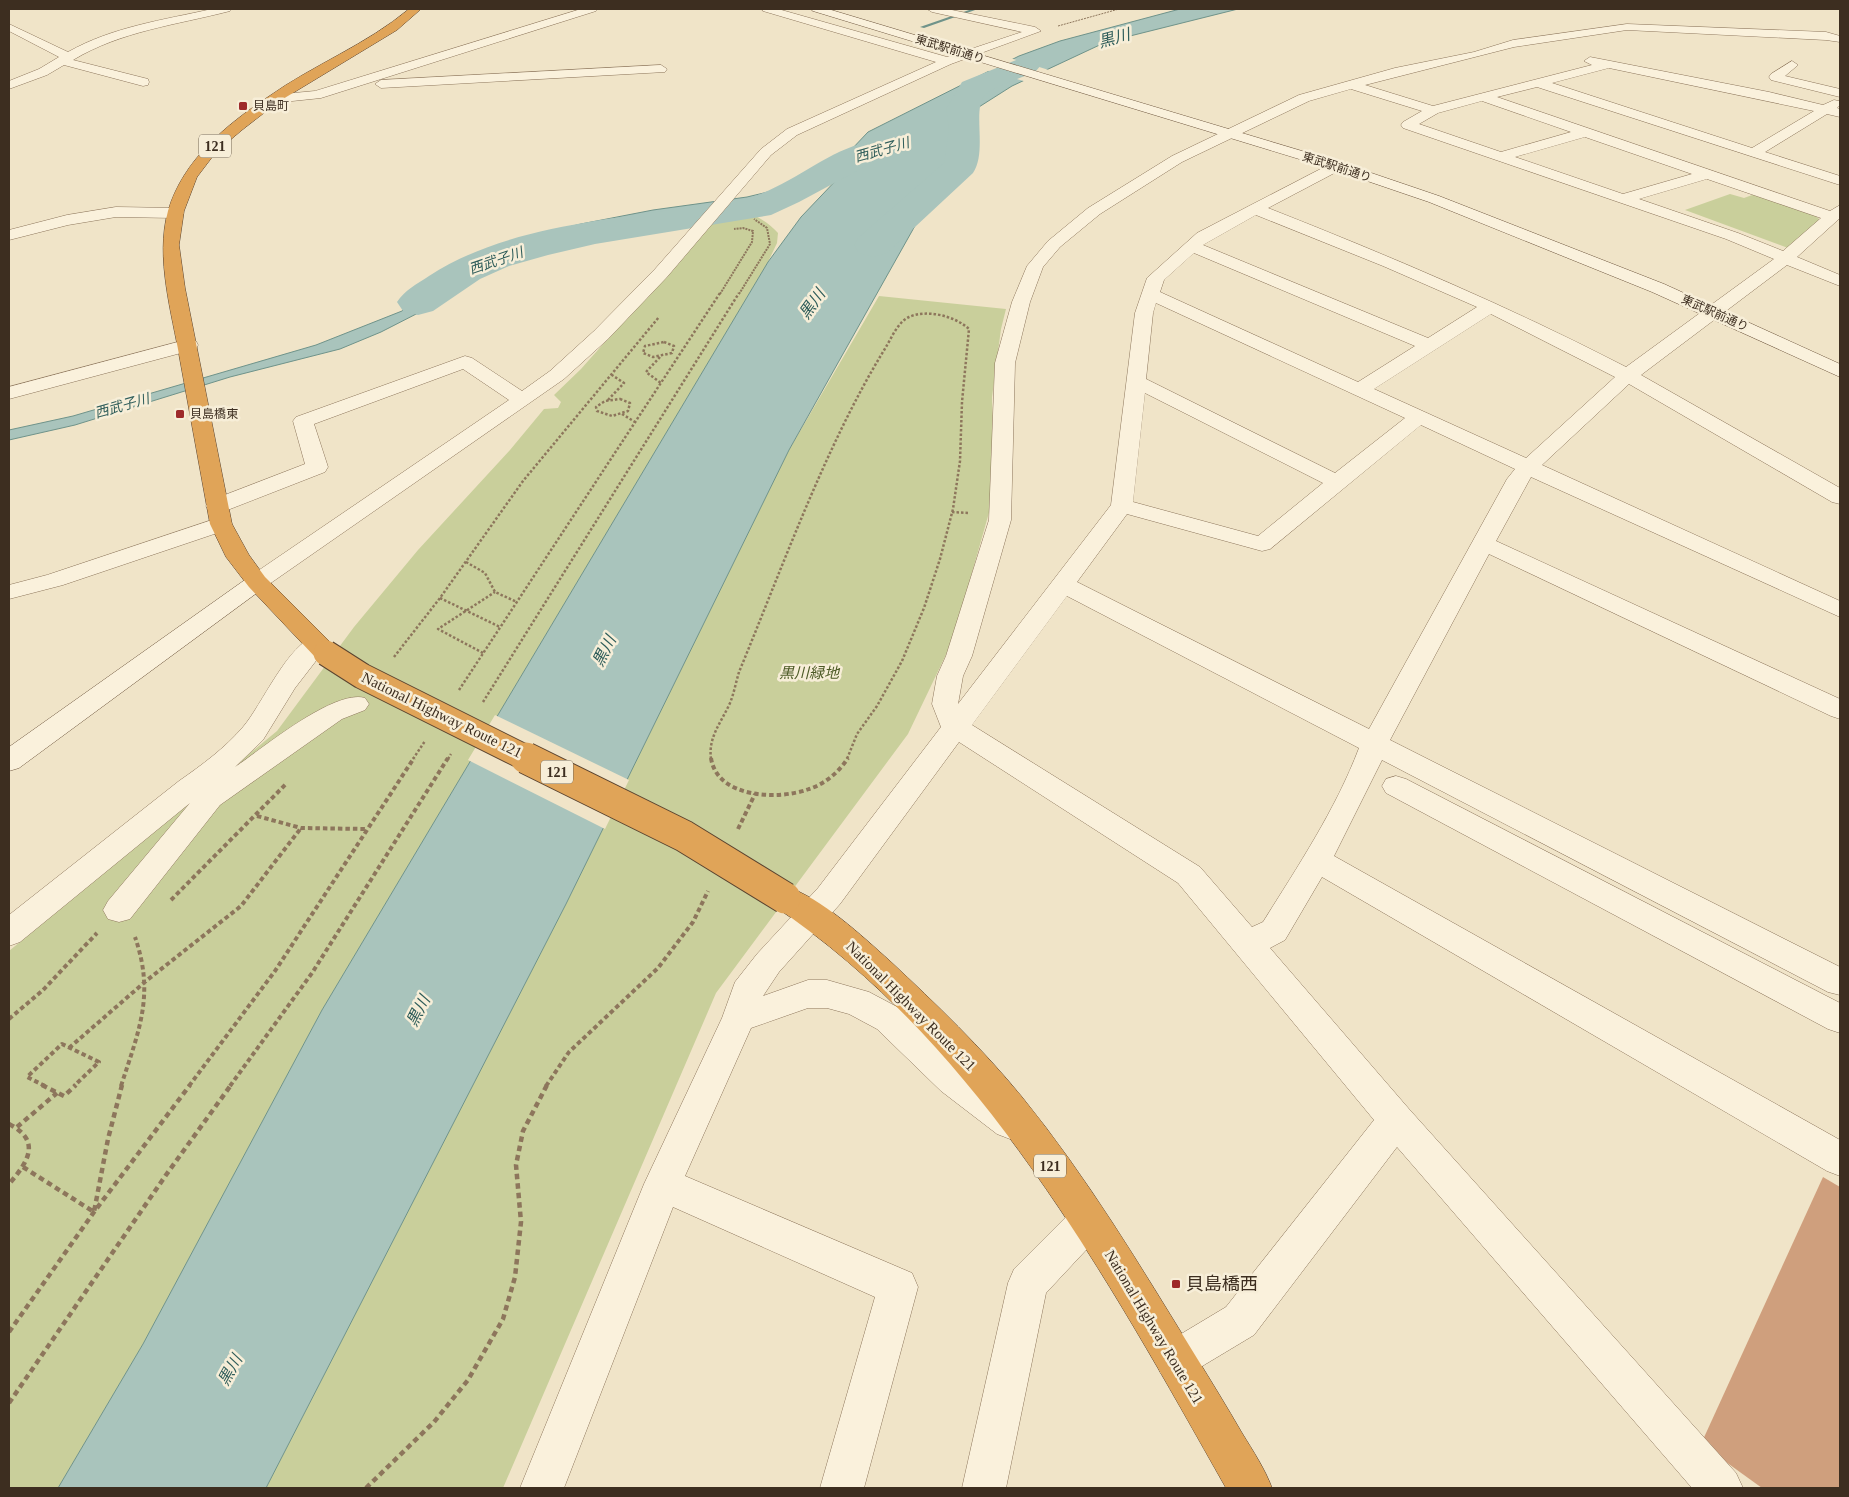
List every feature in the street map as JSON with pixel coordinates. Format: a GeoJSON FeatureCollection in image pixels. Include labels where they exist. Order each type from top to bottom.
{"type":"FeatureCollection","features":[{"type":"Feature","properties":{"kind":"highway","name":"National Highway Route 121"},"geometry":{"type":"LineString","coordinates":[[415,9],[394,28],[273,99],[212,149],[190,177],[176,213],[171,245],[176,288],[189,345],[219,515],[238,557],[257,582],[321,648],[362,676],[684,836],[798,906],[860,952],[970,1063],[1033,1141],[1088,1221],[1175,1360],[1250,1488]]}},
{"type":"Feature","properties":{"kind":"street"},"geometry":{"type":"LineString","coordinates":[[9,85],[43,72],[91,44],[126,32],[226,9]]}},
{"type":"Feature","properties":{"kind":"street"},"geometry":{"type":"LineString","coordinates":[[273,99],[316,95],[592,9]]}},
{"type":"Feature","properties":{"kind":"street"},"geometry":{"type":"LineString","coordinates":[[768,9],[947,61]]}},
{"type":"Feature","properties":{"kind":"street","name":"東武駅前通り"},"geometry":{"type":"LineString","coordinates":[[818,9],[1337,166],[1434,198],[1712,311],[1840,372]]}},
{"type":"Feature","properties":{"kind":"street"},"geometry":{"type":"LineString","coordinates":[[932,9],[1035,31]]}},
{"type":"Feature","properties":{"kind":"street"},"geometry":{"type":"LineString","coordinates":[[9,27],[66,59],[143,82]]}},
{"type":"Feature","properties":{"kind":"street"},"geometry":{"type":"LineString","coordinates":[[1721,1488],[1396,1120],[1189,874],[955,727],[945,704],[950,676],[959,656],[1000,520],[1005,363],[1021,302],[1035,266],[1054,244],[1094,211],[1140,180],[1222,131],[1304,98],[1349,84],[1513,44],[1628,27],[1826,36],[1840,39]]}},
{"type":"Feature","properties":{"kind":"street"},"geometry":{"type":"LineString","coordinates":[[9,761],[257,582],[557,375],[601,335],[661,273],[766,152],[792,132],[947,61],[971,55],[1035,31]]}},
{"type":"Feature","properties":{"kind":"street"},"geometry":{"type":"LineString","coordinates":[[9,39],[26,36]]}},
{"type":"Feature","properties":{"kind":"street"},"geometry":{"type":"LineString","coordinates":[[1513,44],[1552,53]]}},
{"type":"Feature","properties":{"kind":"street"},"geometry":{"type":"LineString","coordinates":[[1581,59],[1769,96],[1840,113]]}},
{"type":"Feature","properties":{"kind":"street"},"geometry":{"type":"LineString","coordinates":[[1607,65],[1433,110],[1408,125],[1625,198],[1786,258],[1840,281]]}},
{"type":"Feature","properties":{"kind":"street"},"geometry":{"type":"LineString","coordinates":[[1792,65],[1775,77],[1840,93]]}},
{"type":"Feature","properties":{"kind":"street"},"geometry":{"type":"LineString","coordinates":[[345,86],[660,69]]}},
{"type":"Feature","properties":{"kind":"street"},"geometry":{"type":"LineString","coordinates":[[1538,83],[1840,181]]}},
{"type":"Feature","properties":{"kind":"street"},"geometry":{"type":"LineString","coordinates":[[1349,84],[1433,110]]}},
{"type":"Feature","properties":{"kind":"street"},"geometry":{"type":"LineString","coordinates":[[1483,97],[1707,174],[1836,214]]}},
{"type":"Feature","properties":{"kind":"street"},"geometry":{"type":"LineString","coordinates":[[1754,153],[1840,101]]}},
{"type":"Feature","properties":{"kind":"street"},"geometry":{"type":"LineString","coordinates":[[1503,156],[1641,117]]}},
{"type":"Feature","properties":{"kind":"street"},"geometry":{"type":"LineString","coordinates":[[542,1488],[663,1184],[739,1018],[747,992],[768,963],[798,906],[829,896],[1122,506],[1144,313],[1156,278],[1203,236],[1337,166]]}},
{"type":"Feature","properties":{"kind":"street"},"geometry":{"type":"LineString","coordinates":[[1625,198],[1707,174]]}},
{"type":"Feature","properties":{"kind":"street"},"geometry":{"type":"LineString","coordinates":[[1255,210],[1378,258],[1490,307],[1628,376],[1840,497]]}},
{"type":"Feature","properties":{"kind":"street"},"geometry":{"type":"LineString","coordinates":[[9,235],[67,220],[116,212],[176,213]]}},
{"type":"Feature","properties":{"kind":"street"},"geometry":{"type":"LineString","coordinates":[[1248,944],[1274,931],[1316,860],[1365,769],[1374,744],[1518,479],[1528,467],[1628,376],[1712,311],[1786,258],[1836,214]]}},
{"type":"Feature","properties":{"kind":"street"},"geometry":{"type":"LineString","coordinates":[[1192,246],[1428,344]]}},
{"type":"Feature","properties":{"kind":"street"},"geometry":{"type":"LineString","coordinates":[[1151,294],[1840,610]]}},
{"type":"Feature","properties":{"kind":"street"},"geometry":{"type":"LineString","coordinates":[[1360,390],[1428,344],[1490,307]]}},
{"type":"Feature","properties":{"kind":"street"},"geometry":{"type":"LineString","coordinates":[[9,393],[189,345]]}},
{"type":"Feature","properties":{"kind":"street"},"geometry":{"type":"LineString","coordinates":[[9,592],[55,580],[219,515],[317,467],[303,421],[465,362],[523,400]]}},
{"type":"Feature","properties":{"kind":"street"},"geometry":{"type":"LineString","coordinates":[[1136,381],[1337,482]]}},
{"type":"Feature","properties":{"kind":"street"},"geometry":{"type":"LineString","coordinates":[[1122,506],[1262,544],[1404,426],[1419,418]]}},
{"type":"Feature","properties":{"kind":"street"},"geometry":{"type":"LineString","coordinates":[[1484,544],[1512,555],[1840,710]]}},
{"type":"Feature","properties":{"kind":"street"},"geometry":{"type":"LineString","coordinates":[[1064,585],[1840,982]]}},
{"type":"Feature","properties":{"kind":"street"},"geometry":{"type":"LineString","coordinates":[[119,910],[207,788],[253,732],[285,682],[321,648]]}},
{"type":"Feature","properties":{"kind":"street"},"geometry":{"type":"LineString","coordinates":[[9,933],[207,788],[333,713],[356,704]]}},
{"type":"Feature","properties":{"kind":"street"},"geometry":{"type":"LineString","coordinates":[[1396,786],[1840,1019]]}},
{"type":"Feature","properties":{"kind":"street"},"geometry":{"type":"LineString","coordinates":[[1316,860],[1840,1159]]}},
{"type":"Feature","properties":{"kind":"street"},"geometry":{"type":"LineString","coordinates":[[739,1018],[808,994],[827,994],[857,1002],[890,1019],[953,1080],[1033,1141]]}},
{"type":"Feature","properties":{"kind":"street"},"geometry":{"type":"LineString","coordinates":[[1175,1360],[1240,1321],[1396,1120]]}},
{"type":"Feature","properties":{"kind":"street"},"geometry":{"type":"LineString","coordinates":[[663,1184],[898,1287],[842,1488]]}},
{"type":"Feature","properties":{"kind":"street"},"geometry":{"type":"LineString","coordinates":[[984,1488],[1028,1283],[1088,1221]]}},
{"type":"Feature","properties":{"kind":"path"},"geometry":{"type":"LineString","coordinates":[[1035,31],[1119,9]]}},
{"type":"Feature","properties":{"kind":"path"},"geometry":{"type":"LineString","coordinates":[[479,710],[770,244],[770,231],[754,219]]}},
{"type":"Feature","properties":{"kind":"path"},"geometry":{"type":"LineString","coordinates":[[457,693],[752,242],[753,231],[748,229],[731,231]]}},
{"type":"Feature","properties":{"kind":"path"},"geometry":{"type":"LineString","coordinates":[[392,659],[440,598],[524,481],[664,310]]}},
{"type":"Feature","properties":{"kind":"path"},"geometry":{"type":"LineString","coordinates":[[921,315],[947,316],[965,324],[969,329],[961,411],[960,461],[952,512],[925,609],[905,656],[886,691],[858,734],[847,760],[826,781],[808,790],[789,795],[755,794],[732,786],[719,775],[712,762],[710,749],[714,735],[730,704],[739,672],[815,490],[871,371],[900,324],[909,317],[921,315]]}},
{"type":"Feature","properties":{"kind":"path"},"geometry":{"type":"LineString","coordinates":[[642,338],[653,343]]}},
{"type":"Feature","properties":{"kind":"path"},"geometry":{"type":"LineString","coordinates":[[664,342],[674,346],[672,353],[660,357],[653,357],[643,353],[645,346],[664,342]]}},
{"type":"Feature","properties":{"kind":"path"},"geometry":{"type":"LineString","coordinates":[[660,357],[646,372],[661,383]]}},
{"type":"Feature","properties":{"kind":"path"},"geometry":{"type":"LineString","coordinates":[[608,400],[624,383],[612,375]]}},
{"type":"Feature","properties":{"kind":"path"},"geometry":{"type":"LineString","coordinates":[[620,399],[630,404],[628,411],[622,414],[607,416],[597,411],[599,404],[608,400],[620,399]]}},
{"type":"Feature","properties":{"kind":"path"},"geometry":{"type":"LineString","coordinates":[[622,414],[635,422]]}},
{"type":"Feature","properties":{"kind":"path"},"geometry":{"type":"LineString","coordinates":[[952,512],[967,513]]}},
{"type":"Feature","properties":{"kind":"path"},"geometry":{"type":"LineString","coordinates":[[466,562],[485,573],[495,592],[517,602]]}},
{"type":"Feature","properties":{"kind":"path"},"geometry":{"type":"LineString","coordinates":[[483,653],[438,629],[495,592]]}},
{"type":"Feature","properties":{"kind":"path"},"geometry":{"type":"LineString","coordinates":[[440,598],[500,627]]}},
{"type":"Feature","properties":{"kind":"path"},"geometry":{"type":"LineString","coordinates":[[9,1332],[94,1212],[275,971],[430,733]]}},
{"type":"Feature","properties":{"kind":"path"},"geometry":{"type":"LineString","coordinates":[[9,1403],[166,1175],[312,973],[452,752]]}},
{"type":"Feature","properties":{"kind":"path"},"geometry":{"type":"LineString","coordinates":[[168,903],[292,778]]}},
{"type":"Feature","properties":{"kind":"path"},"geometry":{"type":"LineString","coordinates":[[734,837],[755,794]]}},
{"type":"Feature","properties":{"kind":"path"},"geometry":{"type":"LineString","coordinates":[[256,816],[301,828],[367,829]]}},
{"type":"Feature","properties":{"kind":"path"},"geometry":{"type":"LineString","coordinates":[[69,1048],[146,981],[240,906],[301,828]]}},
{"type":"Feature","properties":{"kind":"path"},"geometry":{"type":"LineString","coordinates":[[366,1488],[434,1422],[468,1380],[503,1318],[515,1277],[521,1222],[516,1165],[523,1131],[543,1090],[569,1052],[658,968],[693,922],[710,888]]}},
{"type":"Feature","properties":{"kind":"path"},"geometry":{"type":"LineString","coordinates":[[9,1019],[43,990],[119,910],[139,947],[146,981],[143,1020],[118,1096],[94,1212]]}},
{"type":"Feature","properties":{"kind":"path"},"geometry":{"type":"LineString","coordinates":[[62,1044],[99,1062],[64,1096],[57,1092],[27,1077],[62,1044]]}},
{"type":"Feature","properties":{"kind":"path"},"geometry":{"type":"LineString","coordinates":[[17,1127],[57,1092]]}},
{"type":"Feature","properties":{"kind":"path"},"geometry":{"type":"LineString","coordinates":[[9,1124],[22,1130],[29,1140],[28,1156],[23,1167],[9,1184]]}},
{"type":"Feature","properties":{"kind":"path"},"geometry":{"type":"LineString","coordinates":[[23,1167],[94,1212]]}},
{"type":"Feature","properties":{"kind":"green space"},"geometry":{"type":"Polygon","coordinates":[[[1730,194],[1744,198],[1755,194],[1814,214],[1820,220],[1788,248],[1685,210],[1730,194]]]}},
{"type":"Feature","properties":{"kind":"green space"},"geometry":{"type":"Polygon","coordinates":[[[733,211],[757,217],[778,233],[777,243],[768,262],[322,1010],[143,1344],[58,1488],[9,1488],[9,951],[277,731],[354,627],[418,550],[510,450],[544,409],[558,408],[561,402],[554,395],[581,369],[708,226],[722,214],[733,211]]]}},
{"type":"Feature","properties":{"kind":"green space","name":"黒川緑地"},"geometry":{"type":"Polygon","coordinates":[[[879,296],[1006,309],[1001,329],[992,397],[994,464],[990,509],[953,640],[908,734],[716,993],[503,1488],[266,1488],[566,904],[789,450],[879,296]]]}},
{"type":"Feature","properties":{"kind":"water"},"geometry":{"type":"Polygon","coordinates":[[[1180,9],[1238,9],[1106,42],[1012,86],[960,119],[953,165],[916,224],[789,450],[566,904],[266,1488],[58,1488],[143,1344],[322,1010],[768,262],[801,217],[841,175],[843,169],[820,183],[757,204],[676,215],[523,244],[505,252],[445,290],[424,310],[381,332],[340,349],[230,377],[75,425],[9,440],[9,430],[73,416],[316,345],[402,311],[438,279],[511,241],[581,224],[653,210],[747,197],[793,186],[850,151],[868,132],[1019,56],[1060,41],[1180,9]]]}},
{"type":"Feature","properties":{"kind":"pier"},"geometry":{"type":"Polygon","coordinates":[[[1010,58],[1052,71],[1027,82],[986,70],[1010,58]]]}},
{"type":"Feature","properties":{"kind":"pier"},"geometry":{"type":"Polygon","coordinates":[[[495,715],[629,780],[605,829],[468,760],[495,715]]]}},
{"type":"Feature","properties":{"kind":"building"},"geometry":{"type":"Polygon","coordinates":[[[1823,1177],[1840,1187],[1840,1488],[1762,1488],[1701,1444],[1823,1177]]]}},
{"type":"Feature","properties":{"kind":"waterway"},"geometry":{"type":"LineString","coordinates":[[922,27],[976,9]]}},
{"type":"Feature","properties":{"kind":"waterway","name":"黒川"},"geometry":{"type":"LineString","coordinates":[[873,245],[961,166],[965,128],[962,109],[973,89],[1026,65]]}},
{"type":"Feature","properties":{"kind":"waterway","name":"西武子川"},"geometry":{"type":"LineString","coordinates":[[418,302],[466,270],[495,258],[539,245],[595,233],[758,207],[786,195],[839,165],[867,152]]}},
{"type":"Feature","properties":{"kind":"place","name":"貝島町"},"geometry":{"type":"Point","coordinates":[243,106]}},
{"type":"Feature","properties":{"kind":"place","name":"貝島橋東"},"geometry":{"type":"Point","coordinates":[180,414]}},
{"type":"Feature","properties":{"kind":"place","name":"貝島橋西"},"geometry":{"type":"Point","coordinates":[1176,1284]}}]}
